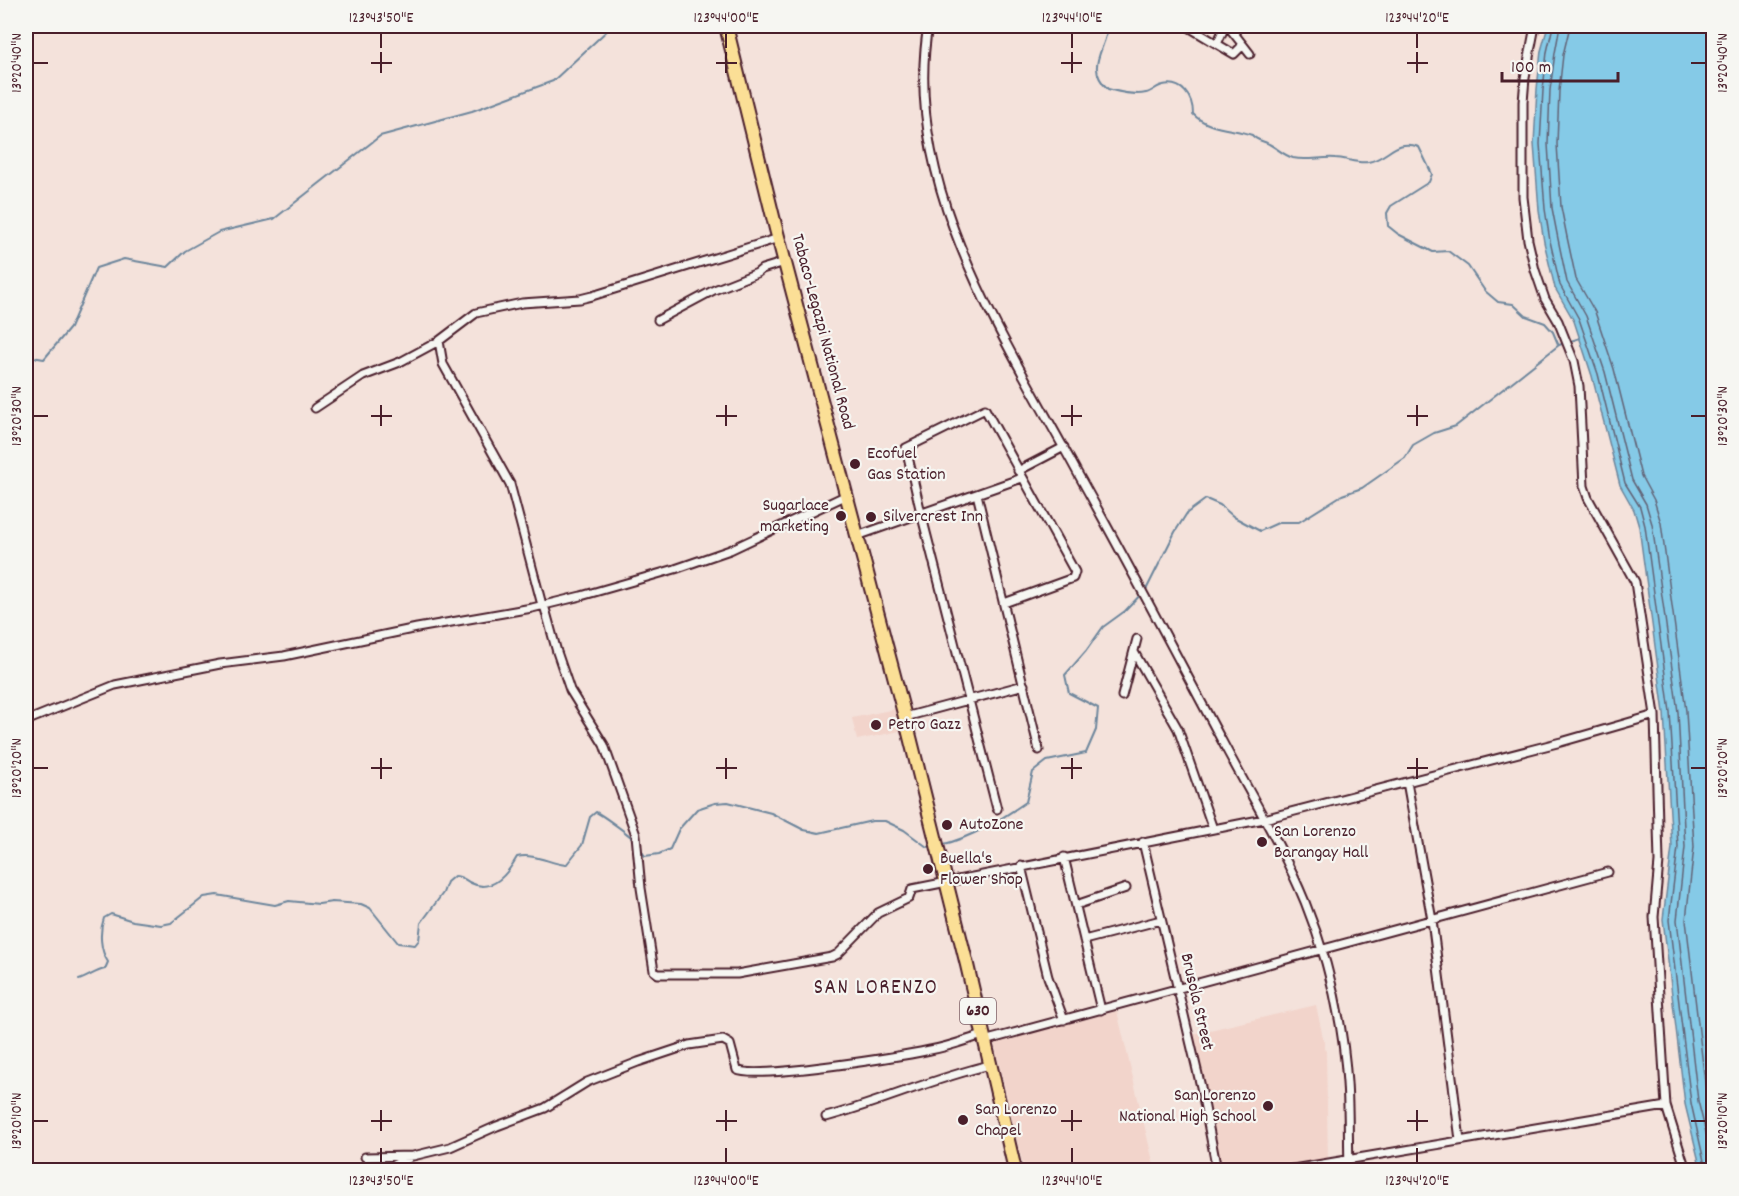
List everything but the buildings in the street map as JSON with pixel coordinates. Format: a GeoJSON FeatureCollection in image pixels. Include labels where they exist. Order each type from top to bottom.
{"type":"FeatureCollection","features":[{"type":"Feature","properties":{"kind":"main road","name":"Tabaco-Legazpi National Road"},"geometry":{"type":"LineString","coordinates":[[726,26],[778,238],[905,717],[1016,1170]]}},
{"type":"Feature","properties":{"kind":"street"},"geometry":{"type":"LineString","coordinates":[[928,26],[924,72],[925,112],[931,157],[944,204],[976,281],[999,331],[1140,586],[1305,901],[1334,995],[1345,1055],[1348,1084],[1349,1170]]}},
{"type":"Feature","properties":{"kind":"street"},"geometry":{"type":"LineString","coordinates":[[1187,26],[1234,54]]}},
{"type":"Feature","properties":{"kind":"street"},"geometry":{"type":"LineString","coordinates":[[1217,44],[1226,26],[1250,54]]}},
{"type":"Feature","properties":{"kind":"street"},"geometry":{"type":"LineString","coordinates":[[1535,26],[1523,102],[1523,197],[1528,240],[1545,299],[1558,321],[1574,361],[1579,396],[1584,486],[1602,525],[1635,582],[1655,715],[1659,862],[1654,917],[1666,1106],[1686,1170]]}},
{"type":"Feature","properties":{"kind":"street"},"geometry":{"type":"LineString","coordinates":[[1228,63],[1243,45]]}},
{"type":"Feature","properties":{"kind":"street"},"geometry":{"type":"LineString","coordinates":[[315,408],[363,376],[400,362],[439,341],[476,313],[535,301],[574,300],[592,296],[778,238]]}},
{"type":"Feature","properties":{"kind":"street"},"geometry":{"type":"LineString","coordinates":[[658,320],[714,290],[762,269],[785,262]]}},
{"type":"Feature","properties":{"kind":"street"},"geometry":{"type":"LineString","coordinates":[[439,341],[443,364],[510,484],[543,605],[570,690],[604,745],[636,835],[647,930],[654,971],[658,974],[737,974],[832,957],[838,954],[878,913],[909,898],[912,889],[1264,819],[1561,742],[1655,715]]}},
{"type":"Feature","properties":{"kind":"street"},"geometry":{"type":"LineString","coordinates":[[997,809],[906,448],[985,409],[1075,572],[1073,578],[1004,603]]}},
{"type":"Feature","properties":{"kind":"street"},"geometry":{"type":"LineString","coordinates":[[857,536],[977,494],[1020,474],[1064,447]]}},
{"type":"Feature","properties":{"kind":"street"},"geometry":{"type":"LineString","coordinates":[[977,494],[1040,750]]}},
{"type":"Feature","properties":{"kind":"street"},"geometry":{"type":"LineString","coordinates":[[26,721],[115,685],[220,664],[284,656],[543,605],[675,569],[730,550],[847,495]]}},
{"type":"Feature","properties":{"kind":"street"},"geometry":{"type":"LineString","coordinates":[[1122,696],[1137,639]]}},
{"type":"Feature","properties":{"kind":"street"},"geometry":{"type":"LineString","coordinates":[[1134,652],[1178,729],[1213,829]]}},
{"type":"Feature","properties":{"kind":"street"},"geometry":{"type":"LineString","coordinates":[[905,717],[1024,685]]}},
{"type":"Feature","properties":{"kind":"street"},"geometry":{"type":"LineString","coordinates":[[1407,782],[1432,920],[1460,1140]]}},
{"type":"Feature","properties":{"kind":"street","name":"Brusola Street"},"geometry":{"type":"LineString","coordinates":[[1143,842],[1201,1087],[1217,1170]]}},
{"type":"Feature","properties":{"kind":"street"},"geometry":{"type":"LineString","coordinates":[[1064,857],[1101,1010]]}},
{"type":"Feature","properties":{"kind":"street"},"geometry":{"type":"LineString","coordinates":[[1021,866],[1048,977],[1064,1020]]}},
{"type":"Feature","properties":{"kind":"street"},"geometry":{"type":"LineString","coordinates":[[380,1170],[413,1156],[450,1147],[496,1126],[530,1115],[586,1082],[689,1045],[723,1040],[730,1044],[737,1070],[741,1072],[766,1072],[933,1050],[1064,1020],[1608,872]]}},
{"type":"Feature","properties":{"kind":"street"},"geometry":{"type":"LineString","coordinates":[[1076,905],[1126,888]]}},
{"type":"Feature","properties":{"kind":"street"},"geometry":{"type":"LineString","coordinates":[[1084,940],[1161,920]]}},
{"type":"Feature","properties":{"kind":"street"},"geometry":{"type":"LineString","coordinates":[[826,1117],[957,1073],[990,1065]]}},
{"type":"Feature","properties":{"kind":"street"},"geometry":{"type":"LineString","coordinates":[[1287,1170],[1666,1106]]}},
{"type":"Feature","properties":{"kind":"street"},"geometry":{"type":"LineString","coordinates":[[365,1157],[413,1156]]}},
{"type":"Feature","properties":{"kind":"shaded area"},"geometry":{"type":"Polygon","coordinates":[[[895,709],[900,731],[857,740],[852,718],[895,709]]]}},
{"type":"Feature","properties":{"kind":"shaded area","name":"San Lorenzo National High School"},"geometry":{"type":"Polygon","coordinates":[[[1316,1005],[1326,1052],[1328,1160],[1270,1170],[1222,1170],[1193,1034],[1316,1005]]]}},
{"type":"Feature","properties":{"kind":"shaded area"},"geometry":{"type":"Polygon","coordinates":[[[1117,1011],[1155,1170],[1024,1170],[994,1043],[1117,1011]]]}},
{"type":"Feature","properties":{"kind":"water"},"geometry":{"type":"Polygon","coordinates":[[[1548,26],[1713,26],[1713,1170],[1701,1170],[1685,1104],[1663,919],[1672,847],[1664,713],[1639,527],[1634,510],[1620,485],[1592,376],[1574,321],[1555,288],[1539,210],[1534,144],[1541,51],[1548,26]]]}},
{"type":"Feature","properties":{"kind":"waterway"},"geometry":{"type":"LineString","coordinates":[[26,356],[44,359],[70,328],[96,268],[124,259],[168,267],[185,251],[219,232],[274,219],[380,136],[472,111],[553,81],[612,26]]}},
{"type":"Feature","properties":{"kind":"waterway"},"geometry":{"type":"LineString","coordinates":[[1108,26],[1097,66],[1101,81],[1108,89],[1141,94],[1163,85],[1176,85],[1189,96],[1193,114],[1199,119],[1213,126],[1252,135],[1293,158],[1339,158],[1368,162],[1404,145],[1419,147],[1432,174],[1429,182],[1391,206],[1387,213],[1388,226],[1398,234],[1433,252],[1448,251],[1468,266],[1485,291],[1498,302],[1513,304],[1526,316],[1545,323],[1553,332],[1558,344]]}},
{"type":"Feature","properties":{"kind":"waterway"},"geometry":{"type":"LineString","coordinates":[[941,845],[986,827],[1026,802],[1033,772],[1047,761],[1086,753],[1096,730],[1098,708],[1069,693],[1065,675],[1103,627],[1125,611],[1147,588],[1187,513],[1206,499],[1220,505],[1234,517],[1260,531],[1280,522],[1299,522],[1342,495],[1362,488],[1405,458],[1413,445],[1434,433],[1456,426],[1559,345],[1580,338]]}},
{"type":"Feature","properties":{"kind":"waterway"},"geometry":{"type":"LineString","coordinates":[[640,849],[645,856],[659,854],[670,849],[679,829],[697,809],[715,803],[728,802],[771,813],[804,830],[819,833],[872,821],[885,821],[904,830],[927,847],[933,846]]}},
{"type":"Feature","properties":{"kind":"waterway"},"geometry":{"type":"LineString","coordinates":[[79,980],[105,969],[108,962],[102,946],[101,929],[104,918],[111,914],[133,921],[161,925],[171,923],[204,897],[217,895],[275,905],[289,901],[361,904],[370,908],[398,943],[415,945],[419,940],[421,923],[443,893],[447,882],[454,876],[479,886],[493,884],[504,875],[517,857],[523,856],[566,865],[582,845],[590,817],[596,812],[633,839]]}},
{"type":"Feature","properties":{"kind":"place","name":"Ecofuel Gas Station"},"geometry":{"type":"Point","coordinates":[855,464]}},
{"type":"Feature","properties":{"kind":"place","name":"Sugarlace marketing"},"geometry":{"type":"Point","coordinates":[841,516]}},
{"type":"Feature","properties":{"kind":"place","name":"Silvercrest Inn"},"geometry":{"type":"Point","coordinates":[871,517]}},
{"type":"Feature","properties":{"kind":"place","name":"Petro Gazz"},"geometry":{"type":"Point","coordinates":[876,725]}},
{"type":"Feature","properties":{"kind":"place","name":"AutoZone"},"geometry":{"type":"Point","coordinates":[947,825]}},
{"type":"Feature","properties":{"kind":"place","name":"San Lorenzo Barangay Hall"},"geometry":{"type":"Point","coordinates":[1262,842]}},
{"type":"Feature","properties":{"kind":"place","name":"Buella's Flower Shop"},"geometry":{"type":"Point","coordinates":[928,869]}},
{"type":"Feature","properties":{"kind":"place","name":"San Lorenzo National High School"},"geometry":{"type":"Point","coordinates":[1268,1106]}},
{"type":"Feature","properties":{"kind":"place","name":"San Lorenzo Chapel"},"geometry":{"type":"Point","coordinates":[963,1120]}},
{"type":"Feature","properties":{"kind":"district","name":"SAN LORENZO"},"geometry":{"type":"Point","coordinates":[876,989]}}]}
